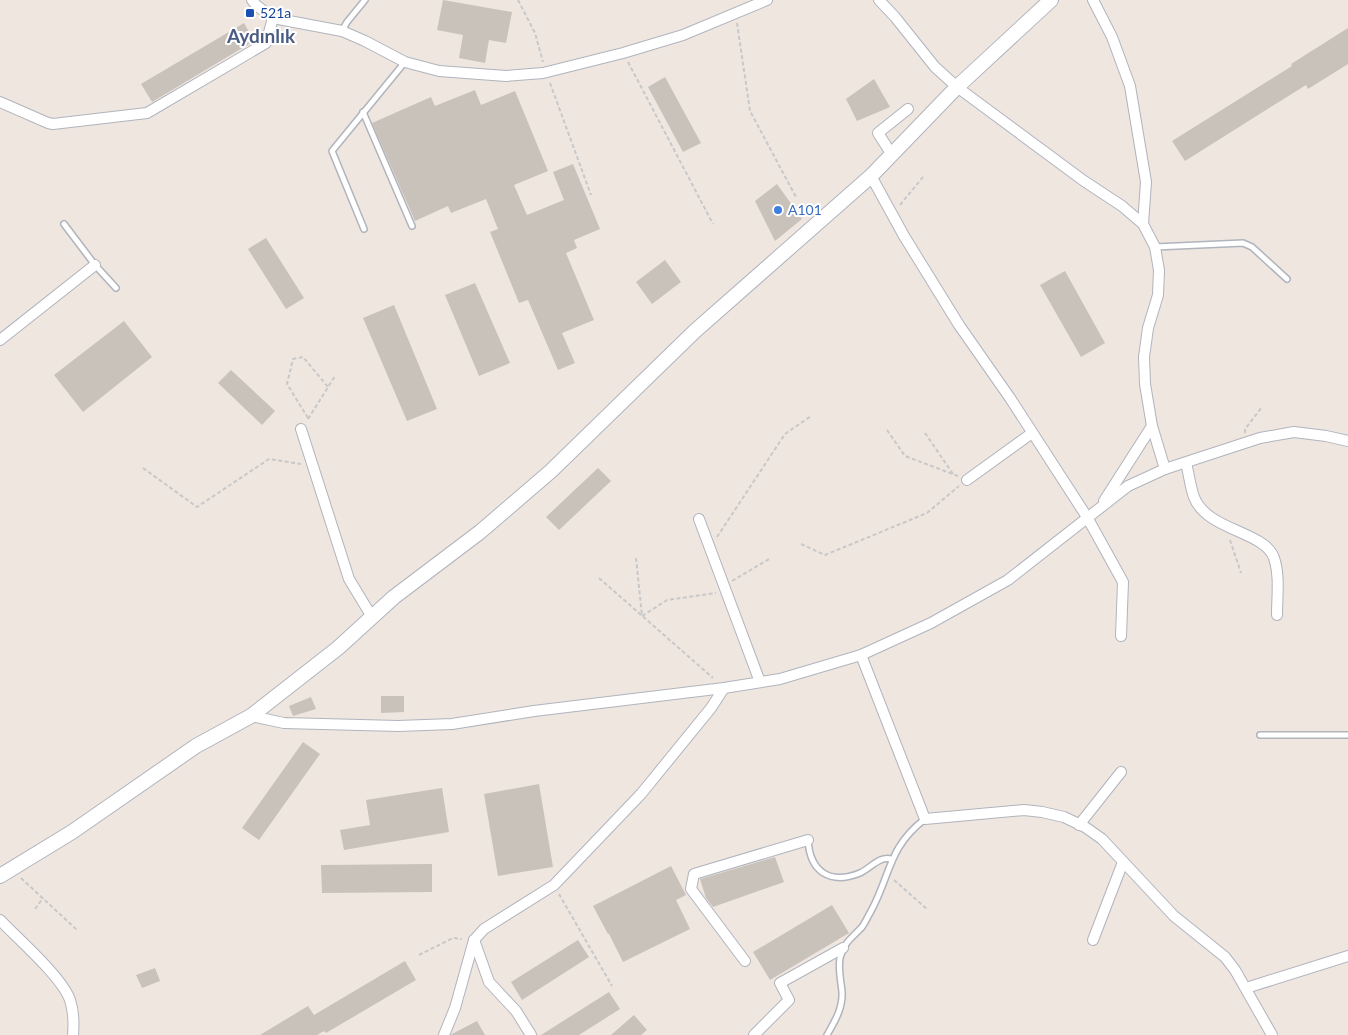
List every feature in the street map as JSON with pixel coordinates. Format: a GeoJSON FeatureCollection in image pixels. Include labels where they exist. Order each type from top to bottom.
{"type":"FeatureCollection","features":[{"type":"Feature","properties":{"kind":"street"},"geometry":{"type":"LineString","coordinates":[[252,0],[274,18],[342,31],[405,62],[438,71],[506,76],[546,72],[623,53],[683,35],[767,0]]}},
{"type":"Feature","properties":{"kind":"street"},"geometry":{"type":"LineString","coordinates":[[879,0],[935,67],[957,87],[1084,181],[1122,206],[1143,224],[1155,247],[1159,270],[1158,295],[1148,328],[1144,356],[1145,384],[1152,426],[1165,468]]}},
{"type":"Feature","properties":{"kind":"street"},"geometry":{"type":"LineString","coordinates":[[6,873],[72,832],[196,746],[251,716],[338,648],[394,598],[480,532],[551,471],[694,331],[871,176],[957,87],[1050,0]]}},
{"type":"Feature","properties":{"kind":"street"},"geometry":{"type":"LineString","coordinates":[[1093,0],[1112,37],[1130,86],[1146,182],[1143,224]]}},
{"type":"Feature","properties":{"kind":"street"},"geometry":{"type":"LineString","coordinates":[[0,102],[53,124],[148,113],[266,43],[274,18]]}},
{"type":"Feature","properties":{"kind":"street"},"geometry":{"type":"LineString","coordinates":[[892,154],[878,133],[908,109]]}},
{"type":"Feature","properties":{"kind":"street"},"geometry":{"type":"LineString","coordinates":[[871,176],[959,325],[1010,398],[1087,517],[1123,582],[1121,636]]}},
{"type":"Feature","properties":{"kind":"street"},"geometry":{"type":"LineString","coordinates":[[0,340],[94,265]]}},
{"type":"Feature","properties":{"kind":"street"},"geometry":{"type":"LineString","coordinates":[[1099,508],[1152,426]]}},
{"type":"Feature","properties":{"kind":"street"},"geometry":{"type":"LineString","coordinates":[[301,429],[349,579],[372,617]]}},
{"type":"Feature","properties":{"kind":"street"},"geometry":{"type":"LineString","coordinates":[[251,716],[284,723],[398,726],[452,724],[534,711],[724,688],[780,679],[861,655],[931,623],[1008,580],[1128,486],[1165,468],[1186,463],[1260,438],[1294,432],[1348,441]]}},
{"type":"Feature","properties":{"kind":"street"},"geometry":{"type":"LineString","coordinates":[[967,480],[1032,433]]}},
{"type":"Feature","properties":{"kind":"street"},"geometry":{"type":"LineString","coordinates":[[1186,463],[1194,498],[1205,512],[1217,522],[1265,546],[1274,556],[1277,568],[1277,616]]}},
{"type":"Feature","properties":{"kind":"street"},"geometry":{"type":"LineString","coordinates":[[699,519],[760,682]]}},
{"type":"Feature","properties":{"kind":"street"},"geometry":{"type":"LineString","coordinates":[[861,655],[925,819],[1024,810],[1042,812],[1064,817],[1102,839],[1174,916],[1225,957],[1246,988],[1272,1035]]}},
{"type":"Feature","properties":{"kind":"street"},"geometry":{"type":"LineString","coordinates":[[444,1035],[455,1008],[474,940],[484,929],[554,885],[641,794],[711,708],[724,688]]}},
{"type":"Feature","properties":{"kind":"street"},"geometry":{"type":"LineString","coordinates":[[1079,825],[1121,772]]}},
{"type":"Feature","properties":{"kind":"street"},"geometry":{"type":"LineString","coordinates":[[745,961],[691,890],[694,874],[808,840]]}},
{"type":"Feature","properties":{"kind":"street"},"geometry":{"type":"LineString","coordinates":[[1093,940],[1123,862]]}},
{"type":"Feature","properties":{"kind":"street"},"geometry":{"type":"LineString","coordinates":[[0,920],[52,974],[69,998],[74,1018],[74,1035]]}},
{"type":"Feature","properties":{"kind":"street"},"geometry":{"type":"LineString","coordinates":[[474,940],[489,982],[516,1010],[531,1035]]}},
{"type":"Feature","properties":{"kind":"street"},"geometry":{"type":"LineString","coordinates":[[754,1035],[789,1000],[780,983],[843,948]]}},
{"type":"Feature","properties":{"kind":"street"},"geometry":{"type":"LineString","coordinates":[[1246,988],[1348,956]]}},
{"type":"Feature","properties":{"kind":"lane"},"geometry":{"type":"LineString","coordinates":[[342,31],[365,0]]}},
{"type":"Feature","properties":{"kind":"lane"},"geometry":{"type":"LineString","coordinates":[[364,229],[332,151],[405,62]]}},
{"type":"Feature","properties":{"kind":"lane"},"geometry":{"type":"LineString","coordinates":[[363,112],[412,226]]}},
{"type":"Feature","properties":{"kind":"lane"},"geometry":{"type":"LineString","coordinates":[[64,224],[94,265],[116,288]]}},
{"type":"Feature","properties":{"kind":"lane"},"geometry":{"type":"LineString","coordinates":[[1155,247],[1243,243],[1252,247],[1287,279]]}},
{"type":"Feature","properties":{"kind":"lane"},"geometry":{"type":"LineString","coordinates":[[1260,735],[1348,735]]}},
{"type":"Feature","properties":{"kind":"lane"},"geometry":{"type":"LineString","coordinates":[[828,1035],[842,1002],[839,964],[843,948],[861,927],[870,912],[891,859],[907,834],[925,819]]}},
{"type":"Feature","properties":{"kind":"lane"},"geometry":{"type":"LineString","coordinates":[[808,840],[811,861],[819,870],[830,875],[851,875],[866,870],[881,859],[891,859]]}},
{"type":"Feature","properties":{"kind":"path"},"geometry":{"type":"LineString","coordinates":[[518,0],[535,33],[546,72],[591,195]]}},
{"type":"Feature","properties":{"kind":"path"},"geometry":{"type":"LineString","coordinates":[[735,13],[750,111],[796,197]]}},
{"type":"Feature","properties":{"kind":"path"},"geometry":{"type":"LineString","coordinates":[[623,53],[713,224]]}},
{"type":"Feature","properties":{"kind":"path"},"geometry":{"type":"LineString","coordinates":[[892,214],[923,176]]}},
{"type":"Feature","properties":{"kind":"path"},"geometry":{"type":"LineString","coordinates":[[308,418],[287,384],[293,359],[303,356],[328,387]]}},
{"type":"Feature","properties":{"kind":"path"},"geometry":{"type":"LineString","coordinates":[[301,429],[335,376]]}},
{"type":"Feature","properties":{"kind":"path"},"geometry":{"type":"LineString","coordinates":[[1245,443],[1245,430],[1262,407]]}},
{"type":"Feature","properties":{"kind":"path"},"geometry":{"type":"LineString","coordinates":[[710,547],[785,434],[811,416]]}},
{"type":"Feature","properties":{"kind":"path"},"geometry":{"type":"LineString","coordinates":[[801,544],[825,555],[927,513],[967,480],[906,456],[887,430]]}},
{"type":"Feature","properties":{"kind":"path"},"geometry":{"type":"LineString","coordinates":[[925,433],[953,474]]}},
{"type":"Feature","properties":{"kind":"path"},"geometry":{"type":"LineString","coordinates":[[143,468],[197,507],[269,459],[313,466]]}},
{"type":"Feature","properties":{"kind":"path"},"geometry":{"type":"LineString","coordinates":[[1225,526],[1241,573]]}},
{"type":"Feature","properties":{"kind":"path"},"geometry":{"type":"LineString","coordinates":[[636,558],[642,616]]}},
{"type":"Feature","properties":{"kind":"path"},"geometry":{"type":"LineString","coordinates":[[642,616],[667,600],[725,589],[769,559]]}},
{"type":"Feature","properties":{"kind":"path"},"geometry":{"type":"LineString","coordinates":[[599,578],[724,688]]}},
{"type":"Feature","properties":{"kind":"path"},"geometry":{"type":"LineString","coordinates":[[6,873],[43,898],[78,930]]}},
{"type":"Feature","properties":{"kind":"path"},"geometry":{"type":"LineString","coordinates":[[887,873],[928,910]]}},
{"type":"Feature","properties":{"kind":"path"},"geometry":{"type":"LineString","coordinates":[[554,885],[612,986]]}},
{"type":"Feature","properties":{"kind":"path"},"geometry":{"type":"LineString","coordinates":[[34,909],[43,898]]}},
{"type":"Feature","properties":{"kind":"path"},"geometry":{"type":"LineString","coordinates":[[418,954],[453,938],[474,940]]}},
{"type":"Feature","properties":{"kind":"building"},"geometry":{"type":"Polygon","coordinates":[[[443,0],[512,12],[506,43],[489,40],[485,63],[459,58],[463,35],[437,30],[443,0]]]}},
{"type":"Feature","properties":{"kind":"building"},"geometry":{"type":"Polygon","coordinates":[[[244,23],[254,41],[152,102],[141,84],[244,23]]]}},
{"type":"Feature","properties":{"kind":"building"},"geometry":{"type":"Polygon","coordinates":[[[1348,28],[1348,64],[1308,89],[1306,85],[1185,161],[1172,141],[1292,66],[1291,64],[1348,28]]]}},
{"type":"Feature","properties":{"kind":"building"},"geometry":{"type":"Polygon","coordinates":[[[665,77],[701,143],[683,152],[648,87],[665,77]]]}},
{"type":"Feature","properties":{"kind":"building"},"geometry":{"type":"Polygon","coordinates":[[[874,79],[890,107],[857,121],[846,99],[874,79]]]}},
{"type":"Feature","properties":{"kind":"building"},"geometry":{"type":"Polygon","coordinates":[[[475,90],[481,105],[515,91],[548,171],[514,185],[527,215],[564,200],[553,172],[573,164],[600,229],[574,240],[577,248],[566,253],[594,320],[562,333],[575,363],[558,370],[528,300],[519,303],[490,232],[498,229],[486,199],[451,213],[448,206],[415,221],[372,123],[431,97],[435,106],[475,90]]]}},
{"type":"Feature","properties":{"kind":"building","name":"A101"},"geometry":{"type":"Polygon","coordinates":[[[777,184],[802,219],[775,241],[755,201],[777,184]]]}},
{"type":"Feature","properties":{"kind":"building"},"geometry":{"type":"Polygon","coordinates":[[[266,238],[304,298],[286,309],[248,249],[266,238]]]}},
{"type":"Feature","properties":{"kind":"building"},"geometry":{"type":"Polygon","coordinates":[[[665,260],[681,282],[652,304],[636,282],[665,260]]]}},
{"type":"Feature","properties":{"kind":"building"},"geometry":{"type":"Polygon","coordinates":[[[1065,271],[1105,343],[1081,357],[1040,285],[1065,271]]]}},
{"type":"Feature","properties":{"kind":"building"},"geometry":{"type":"Polygon","coordinates":[[[475,283],[510,363],[479,376],[445,295],[475,283]]]}},
{"type":"Feature","properties":{"kind":"building"},"geometry":{"type":"Polygon","coordinates":[[[394,305],[437,409],[407,421],[363,318],[394,305]]]}},
{"type":"Feature","properties":{"kind":"building"},"geometry":{"type":"Polygon","coordinates":[[[124,321],[152,357],[83,412],[54,375],[124,321]]]}},
{"type":"Feature","properties":{"kind":"building"},"geometry":{"type":"Polygon","coordinates":[[[231,370],[275,411],[262,425],[218,383],[231,370]]]}},
{"type":"Feature","properties":{"kind":"building"},"geometry":{"type":"Polygon","coordinates":[[[598,468],[611,481],[559,530],[546,517],[598,468]]]}},
{"type":"Feature","properties":{"kind":"building"},"geometry":{"type":"Polygon","coordinates":[[[381,696],[404,696],[404,712],[381,713],[381,696]]]}},
{"type":"Feature","properties":{"kind":"building"},"geometry":{"type":"Polygon","coordinates":[[[311,697],[316,709],[293,716],[289,706],[311,697]]]}},
{"type":"Feature","properties":{"kind":"building"},"geometry":{"type":"Polygon","coordinates":[[[303,742],[320,754],[259,840],[242,828],[303,742]]]}},
{"type":"Feature","properties":{"kind":"building"},"geometry":{"type":"Polygon","coordinates":[[[539,784],[553,867],[498,876],[484,794],[539,784]]]}},
{"type":"Feature","properties":{"kind":"building"},"geometry":{"type":"Polygon","coordinates":[[[442,788],[449,832],[344,850],[340,830],[370,825],[366,800],[442,788]]]}},
{"type":"Feature","properties":{"kind":"building"},"geometry":{"type":"Polygon","coordinates":[[[775,857],[784,882],[713,907],[706,898],[700,879],[775,857]]]}},
{"type":"Feature","properties":{"kind":"building"},"geometry":{"type":"Polygon","coordinates":[[[432,864],[432,892],[322,893],[321,865],[432,864]]]}},
{"type":"Feature","properties":{"kind":"building"},"geometry":{"type":"Polygon","coordinates":[[[671,866],[686,895],[676,900],[690,929],[623,962],[593,906],[671,866]]]}},
{"type":"Feature","properties":{"kind":"building"},"geometry":{"type":"Polygon","coordinates":[[[832,905],[849,933],[770,980],[753,952],[832,905]]]}},
{"type":"Feature","properties":{"kind":"building"},"geometry":{"type":"Polygon","coordinates":[[[578,940],[589,957],[522,1000],[511,982],[578,940]]]}},
{"type":"Feature","properties":{"kind":"building"},"geometry":{"type":"Polygon","coordinates":[[[405,961],[416,980],[326,1033],[324,1031],[317,1035],[260,1035],[308,1006],[314,1015],[405,961]]]}},
{"type":"Feature","properties":{"kind":"building"},"geometry":{"type":"Polygon","coordinates":[[[155,968],[160,981],[142,988],[136,975],[155,968]]]}},
{"type":"Feature","properties":{"kind":"building"},"geometry":{"type":"Polygon","coordinates":[[[609,992],[620,1009],[579,1035],[541,1035],[609,992]]]}},
{"type":"Feature","properties":{"kind":"building"},"geometry":{"type":"Polygon","coordinates":[[[634,1015],[647,1030],[641,1035],[611,1035],[634,1015]]]}},
{"type":"Feature","properties":{"kind":"building"},"geometry":{"type":"Polygon","coordinates":[[[477,1021],[485,1035],[451,1035],[452,1034],[477,1021]]]}},
{"type":"Feature","properties":{"kind":"place","name":"521a"},"geometry":{"type":"Point","coordinates":[250,13]}},
{"type":"Feature","properties":{"kind":"place","name":"A101"},"geometry":{"type":"Point","coordinates":[778,210]}},
{"type":"Feature","properties":{"kind":"district","name":"Aydınlık"},"geometry":{"type":"Point","coordinates":[261,36]}}]}
